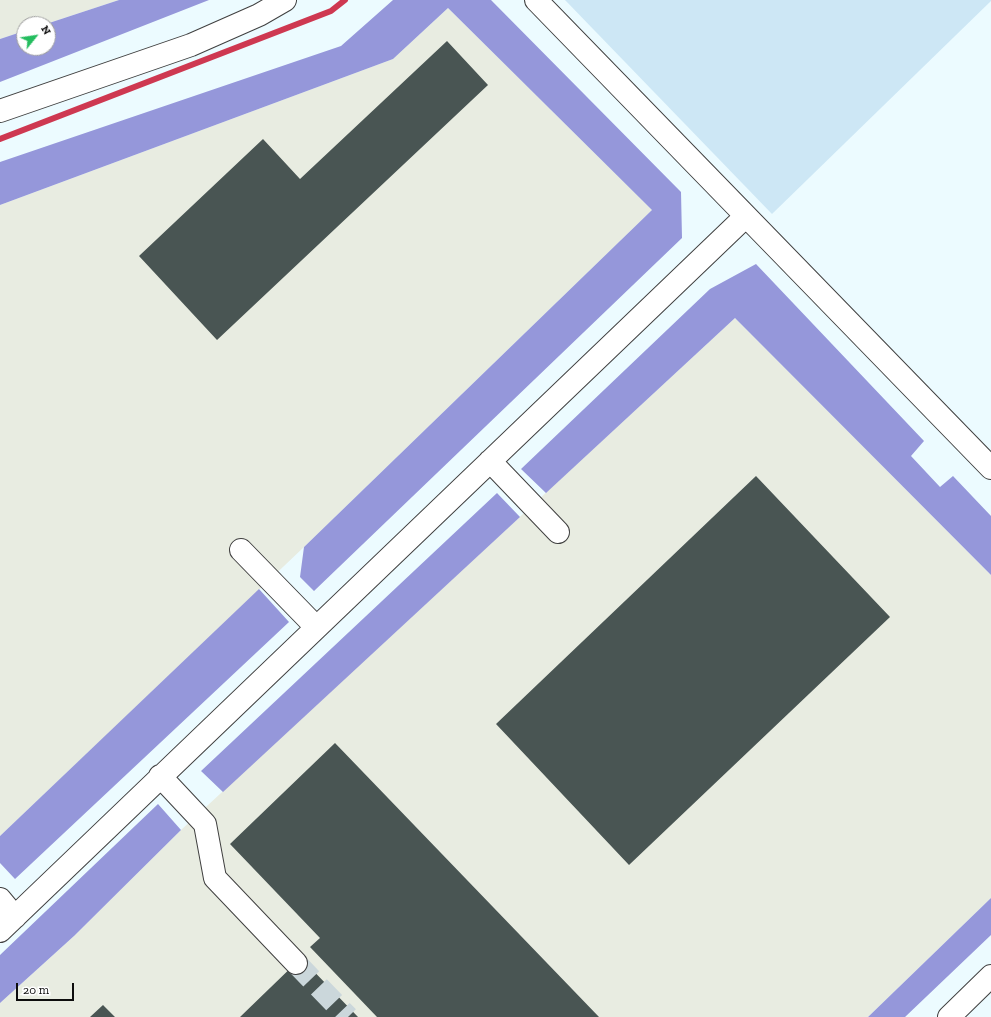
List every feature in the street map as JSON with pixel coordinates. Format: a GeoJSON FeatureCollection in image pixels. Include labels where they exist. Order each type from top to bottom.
{"type":"FeatureCollection","features":[{"type":"Feature","properties":{"kind":"street"},"geometry":{"type":"LineString","coordinates":[[0,111],[191,45],[259,15],[285,0]]}},
{"type":"Feature","properties":{"kind":"street"},"geometry":{"type":"LineString","coordinates":[[536,0],[991,468]]}},
{"type":"Feature","properties":{"kind":"street"},"geometry":{"type":"LineString","coordinates":[[0,899],[8,924],[160,776],[746,216]]}},
{"type":"Feature","properties":{"kind":"street"},"geometry":{"type":"LineString","coordinates":[[490,461],[558,532]]}},
{"type":"Feature","properties":{"kind":"street"},"geometry":{"type":"LineString","coordinates":[[241,550],[316,627]]}},
{"type":"Feature","properties":{"kind":"street"},"geometry":{"type":"LineString","coordinates":[[160,776],[205,824],[215,878],[296,963]]}},
{"type":"Feature","properties":{"kind":"street"},"geometry":{"type":"LineString","coordinates":[[949,1017],[991,976]]}},
{"type":"Feature","properties":{"kind":"shaded area"},"geometry":{"type":"Polygon","coordinates":[[[0,0],[119,0],[56,21],[56,16],[16,16],[16,34],[0,39],[0,0]]]}},
{"type":"Feature","properties":{"kind":"shaded area"},"geometry":{"type":"Polygon","coordinates":[[[119,0],[209,0],[0,82],[0,39],[16,34],[16,56],[56,56],[56,21],[119,0]]]}},
{"type":"Feature","properties":{"kind":"shaded area"},"geometry":{"type":"Polygon","coordinates":[[[393,0],[491,0],[681,192],[682,238],[314,591],[300,577],[304,547],[652,210],[448,8],[393,59],[0,205],[0,162],[341,46],[393,0]]]}},
{"type":"Feature","properties":{"kind":"shaded area"},"geometry":{"type":"Polygon","coordinates":[[[565,0],[991,0],[991,1],[772,214],[565,0]]]}},
{"type":"Feature","properties":{"kind":"shaded area"},"geometry":{"type":"Polygon","coordinates":[[[448,8],[652,210],[304,547],[0,836],[0,205],[393,59],[448,8]]]}},
{"type":"Feature","properties":{"kind":"shaded area"},"geometry":{"type":"Polygon","coordinates":[[[756,264],[924,441],[911,456],[940,487],[953,476],[991,516],[991,575],[735,318],[546,493],[521,469],[710,289],[756,264]]]}},
{"type":"Feature","properties":{"kind":"shaded area"},"geometry":{"type":"Polygon","coordinates":[[[735,318],[991,575],[991,898],[868,1017],[0,1017],[0,1003],[74,936],[181,830],[735,318]]]}},
{"type":"Feature","properties":{"kind":"shaded area"},"geometry":{"type":"Polygon","coordinates":[[[497,493],[520,517],[223,792],[201,771],[497,493]]]}},
{"type":"Feature","properties":{"kind":"shaded area"},"geometry":{"type":"Polygon","coordinates":[[[259,589],[289,622],[15,879],[0,863],[0,836],[259,589]]]}},
{"type":"Feature","properties":{"kind":"shaded area"},"geometry":{"type":"Polygon","coordinates":[[[158,804],[181,830],[74,936],[0,1003],[0,955],[158,804]]]}},
{"type":"Feature","properties":{"kind":"shaded area"},"geometry":{"type":"Polygon","coordinates":[[[991,898],[991,935],[905,1017],[868,1017],[991,898]]]}},
{"type":"Feature","properties":{"kind":"building"},"geometry":{"type":"Polygon","coordinates":[[[447,41],[488,85],[217,340],[139,256],[263,139],[300,179],[447,41]]]}},
{"type":"Feature","properties":{"kind":"building"},"geometry":{"type":"Polygon","coordinates":[[[756,476],[890,617],[629,865],[496,724],[756,476]]]}},
{"type":"Feature","properties":{"kind":"building"},"geometry":{"type":"Polygon","coordinates":[[[335,743],[599,1017],[377,1017],[310,947],[320,938],[230,844],[335,743]]]}},
{"type":"Feature","properties":{"kind":"building"},"geometry":{"type":"Polygon","coordinates":[[[301,958],[358,1017],[240,1017],[301,958]]]}},
{"type":"Feature","properties":{"kind":"building"},"geometry":{"type":"Polygon","coordinates":[[[103,1005],[115,1017],[90,1017],[103,1005]]]}},
{"type":"Feature","properties":{"kind":"waterway"},"geometry":{"type":"LineString","coordinates":[[0,139],[331,11],[345,0]]}},
{"type":"Feature","properties":{"kind":"tunnel"},"geometry":{"type":"LineString","coordinates":[[296,963],[348,1017]]}}]}
